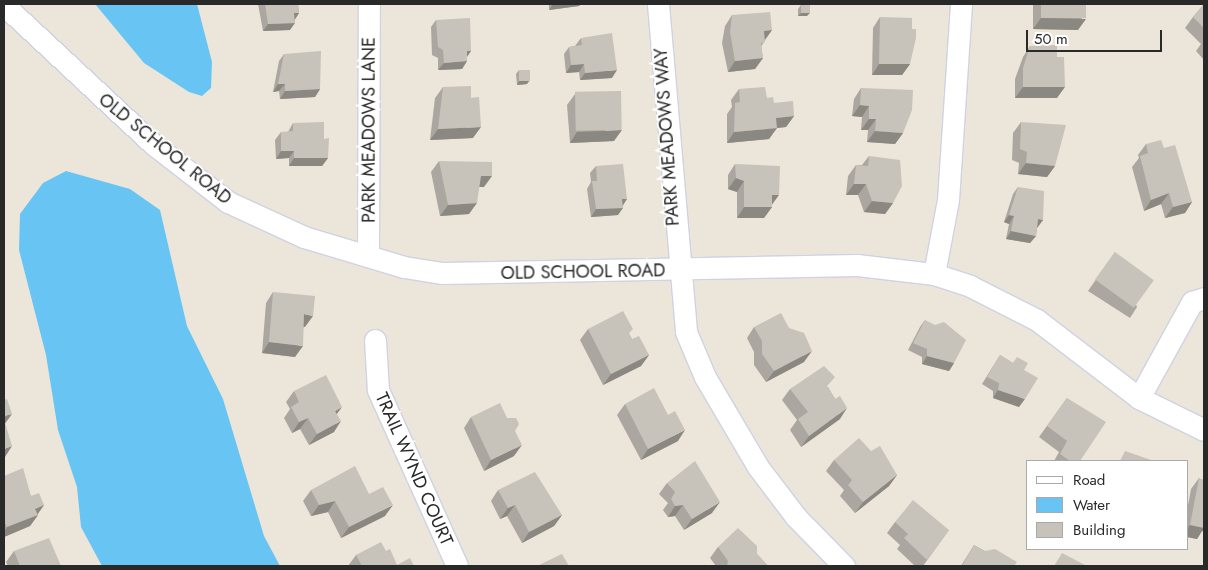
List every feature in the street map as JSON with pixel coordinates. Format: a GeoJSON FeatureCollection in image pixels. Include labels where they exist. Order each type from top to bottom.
{"type":"FeatureCollection","features":[{"type":"Feature","properties":{"kind":"street","name":"PARK MEADOWS LANE"},"geometry":{"type":"LineString","coordinates":[[368,256],[369,4]]}},
{"type":"Feature","properties":{"kind":"street","name":"PARK MEADOWS WAY"},"geometry":{"type":"LineString","coordinates":[[658,4],[678,271],[686,332],[728,418],[796,518],[844,566]]}},
{"type":"Feature","properties":{"kind":"street"},"geometry":{"type":"LineString","coordinates":[[934,274],[948,200],[961,4]]}},
{"type":"Feature","properties":{"kind":"street","name":"OLD SCHOOL ROAD"},"geometry":{"type":"LineString","coordinates":[[4,5],[153,144],[228,202],[304,237],[368,256],[443,273],[678,271],[857,265],[934,274],[970,286],[1037,320],[1139,398],[1202,425]]}},
{"type":"Feature","properties":{"kind":"street"},"geometry":{"type":"LineString","coordinates":[[1139,398],[1192,302],[1204,298]]}},
{"type":"Feature","properties":{"kind":"street","name":"TRAIL WYND COURT"},"geometry":{"type":"LineString","coordinates":[[375,340],[378,390],[457,566]]}},
{"type":"Feature","properties":{"kind":"water"},"geometry":{"type":"Polygon","coordinates":[[[95,4],[197,4],[212,62],[211,88],[202,96],[189,92],[144,63],[95,4]]]}},
{"type":"Feature","properties":{"kind":"water"},"geometry":{"type":"Polygon","coordinates":[[[66,171],[130,189],[160,210],[187,326],[223,399],[264,536],[280,566],[102,566],[81,527],[77,487],[58,430],[46,355],[19,250],[20,214],[43,183],[66,171]]]}},
{"type":"Feature","properties":{"kind":"building"},"geometry":{"type":"Polygon","coordinates":[[[265,4],[298,4],[299,13],[294,13],[295,23],[268,24],[265,4]]]}},
{"type":"Feature","properties":{"kind":"building"},"geometry":{"type":"Polygon","coordinates":[[[1041,4],[1086,4],[1086,18],[1041,18],[1041,4]]]}},
{"type":"Feature","properties":{"kind":"building"},"geometry":{"type":"Polygon","coordinates":[[[1204,4],[1204,28],[1193,17],[1204,4]]]}},
{"type":"Feature","properties":{"kind":"building"},"geometry":{"type":"Polygon","coordinates":[[[801,5],[810,5],[810,13],[801,13],[801,5]]]}},
{"type":"Feature","properties":{"kind":"building"},"geometry":{"type":"Polygon","coordinates":[[[770,12],[772,30],[764,31],[765,42],[761,43],[763,58],[735,61],[730,32],[732,15],[770,12]]]}},
{"type":"Feature","properties":{"kind":"building"},"geometry":{"type":"Polygon","coordinates":[[[880,17],[912,18],[912,29],[916,29],[916,38],[910,64],[879,64],[880,17]]]}},
{"type":"Feature","properties":{"kind":"building"},"geometry":{"type":"Polygon","coordinates":[[[470,18],[471,51],[467,51],[467,61],[444,63],[443,50],[438,47],[436,20],[470,18]]]}},
{"type":"Feature","properties":{"kind":"building"},"geometry":{"type":"Polygon","coordinates":[[[612,33],[617,70],[585,73],[584,64],[571,65],[569,47],[582,45],[581,38],[612,33]]]}},
{"type":"Feature","properties":{"kind":"building"},"geometry":{"type":"Polygon","coordinates":[[[1057,45],[1057,57],[1064,57],[1065,87],[1023,87],[1023,68],[1030,46],[1057,45]]]}},
{"type":"Feature","properties":{"kind":"building"},"geometry":{"type":"Polygon","coordinates":[[[321,51],[320,89],[285,91],[285,84],[278,84],[284,54],[321,51]]]}},
{"type":"Feature","properties":{"kind":"building"},"geometry":{"type":"Polygon","coordinates":[[[519,70],[530,70],[530,81],[519,81],[519,70]]]}},
{"type":"Feature","properties":{"kind":"building"},"geometry":{"type":"Polygon","coordinates":[[[471,86],[471,98],[479,97],[481,127],[438,129],[443,87],[471,86]]]}},
{"type":"Feature","properties":{"kind":"building"},"geometry":{"type":"Polygon","coordinates":[[[765,87],[767,98],[773,97],[774,103],[793,101],[794,116],[776,118],[777,128],[734,132],[735,103],[740,102],[739,89],[765,87]]]}},
{"type":"Feature","properties":{"kind":"building"},"geometry":{"type":"Polygon","coordinates":[[[861,88],[913,90],[912,110],[903,133],[875,131],[876,119],[869,119],[869,106],[860,105],[861,88]]]}},
{"type":"Feature","properties":{"kind":"building"},"geometry":{"type":"Polygon","coordinates":[[[621,91],[622,130],[576,131],[575,92],[621,91]]]}},
{"type":"Feature","properties":{"kind":"building"},"geometry":{"type":"Polygon","coordinates":[[[324,122],[324,139],[329,138],[328,158],[294,158],[294,151],[281,151],[281,132],[293,131],[293,123],[324,122]]]}},
{"type":"Feature","properties":{"kind":"building"},"geometry":{"type":"Polygon","coordinates":[[[1021,122],[1066,125],[1055,166],[1026,163],[1027,152],[1020,149],[1021,122]]]}},
{"type":"Feature","properties":{"kind":"building"},"geometry":{"type":"Polygon","coordinates":[[[1161,140],[1164,148],[1175,145],[1192,202],[1173,207],[1169,193],[1151,200],[1140,156],[1148,153],[1146,144],[1161,140]]]}},
{"type":"Feature","properties":{"kind":"building"},"geometry":{"type":"Polygon","coordinates":[[[869,156],[900,160],[902,186],[893,203],[872,201],[866,184],[854,184],[856,165],[868,166],[869,156]]]}},
{"type":"Feature","properties":{"kind":"building"},"geometry":{"type":"Polygon","coordinates":[[[439,161],[492,162],[492,176],[481,176],[477,203],[448,205],[439,161]]]}},
{"type":"Feature","properties":{"kind":"building"},"geometry":{"type":"Polygon","coordinates":[[[623,164],[627,199],[622,199],[623,208],[596,209],[592,181],[597,181],[596,166],[623,164]]]}},
{"type":"Feature","properties":{"kind":"building"},"geometry":{"type":"Polygon","coordinates":[[[735,164],[780,166],[779,195],[772,195],[772,207],[744,207],[744,181],[736,178],[735,164]]]}},
{"type":"Feature","properties":{"kind":"building"},"geometry":{"type":"Polygon","coordinates":[[[1018,187],[1044,191],[1043,220],[1038,219],[1036,236],[1011,231],[1014,216],[1009,215],[1018,187]]]}},
{"type":"Feature","properties":{"kind":"building"},"geometry":{"type":"Polygon","coordinates":[[[1115,252],[1154,280],[1134,308],[1095,280],[1115,252]]]}},
{"type":"Feature","properties":{"kind":"building"},"geometry":{"type":"Polygon","coordinates":[[[273,292],[315,296],[313,316],[304,314],[303,346],[269,342],[273,292]]]}},
{"type":"Feature","properties":{"kind":"building"},"geometry":{"type":"Polygon","coordinates":[[[623,311],[633,329],[629,333],[632,339],[639,336],[649,355],[611,374],[588,329],[623,311]]]}},
{"type":"Feature","properties":{"kind":"building"},"geometry":{"type":"Polygon","coordinates":[[[781,313],[789,328],[804,333],[812,351],[774,371],[762,354],[762,341],[754,327],[781,313]]]}},
{"type":"Feature","properties":{"kind":"building"},"geometry":{"type":"Polygon","coordinates":[[[925,320],[935,325],[944,322],[966,340],[954,363],[927,356],[927,349],[913,343],[925,320]]]}},
{"type":"Feature","properties":{"kind":"building"},"geometry":{"type":"Polygon","coordinates":[[[1000,355],[1013,363],[1017,357],[1028,363],[1024,370],[1038,378],[1025,399],[998,390],[999,383],[987,377],[1000,355]]]}},
{"type":"Feature","properties":{"kind":"building"},"geometry":{"type":"Polygon","coordinates":[[[824,366],[835,377],[827,386],[835,399],[840,396],[847,408],[809,436],[798,419],[808,412],[790,389],[824,366]]]}},
{"type":"Feature","properties":{"kind":"building"},"geometry":{"type":"Polygon","coordinates":[[[326,375],[342,407],[335,411],[341,421],[317,434],[308,418],[299,422],[291,407],[299,402],[294,391],[326,375]]]}},
{"type":"Feature","properties":{"kind":"building"},"geometry":{"type":"Polygon","coordinates":[[[654,388],[668,415],[675,411],[685,430],[648,449],[625,404],[654,388]]]}},
{"type":"Feature","properties":{"kind":"building"},"geometry":{"type":"Polygon","coordinates":[[[1067,398],[1106,422],[1081,460],[1069,460],[1060,454],[1067,441],[1047,426],[1067,398]]]}},
{"type":"Feature","properties":{"kind":"building"},"geometry":{"type":"Polygon","coordinates":[[[7,399],[12,414],[4,416],[4,400],[7,399]]]}},
{"type":"Feature","properties":{"kind":"building"},"geometry":{"type":"Polygon","coordinates":[[[500,403],[507,418],[516,418],[519,424],[515,431],[522,445],[491,460],[471,417],[500,403]]]}},
{"type":"Feature","properties":{"kind":"building"},"geometry":{"type":"Polygon","coordinates":[[[4,419],[12,446],[4,449],[4,419]]]}},
{"type":"Feature","properties":{"kind":"building"},"geometry":{"type":"Polygon","coordinates":[[[859,438],[871,451],[880,446],[897,475],[863,502],[848,485],[852,480],[834,460],[859,438]]]}},
{"type":"Feature","properties":{"kind":"building"},"geometry":{"type":"Polygon","coordinates":[[[1125,451],[1151,460],[1120,460],[1125,451]]]}},
{"type":"Feature","properties":{"kind":"building"},"geometry":{"type":"Polygon","coordinates":[[[695,461],[720,502],[692,519],[683,505],[675,506],[671,499],[675,492],[667,483],[695,461]]]}},
{"type":"Feature","properties":{"kind":"building"},"geometry":{"type":"Polygon","coordinates":[[[355,466],[369,494],[383,487],[393,505],[349,527],[335,501],[319,505],[311,490],[355,466]]]}},
{"type":"Feature","properties":{"kind":"building"},"geometry":{"type":"Polygon","coordinates":[[[23,468],[31,496],[39,493],[44,505],[35,509],[38,515],[7,527],[4,521],[4,476],[23,468]]]}},
{"type":"Feature","properties":{"kind":"building"},"geometry":{"type":"Polygon","coordinates":[[[535,472],[562,515],[529,532],[515,505],[508,508],[498,490],[535,472]]]}},
{"type":"Feature","properties":{"kind":"building"},"geometry":{"type":"Polygon","coordinates":[[[1199,478],[1204,480],[1204,528],[1190,525],[1199,478]]]}},
{"type":"Feature","properties":{"kind":"building"},"geometry":{"type":"Polygon","coordinates":[[[913,500],[949,530],[927,560],[904,538],[908,534],[895,522],[913,500]]]}},
{"type":"Feature","properties":{"kind":"building"},"geometry":{"type":"Polygon","coordinates":[[[738,528],[757,546],[757,554],[768,566],[727,566],[728,561],[718,547],[738,528]]]}},
{"type":"Feature","properties":{"kind":"building"},"geometry":{"type":"Polygon","coordinates":[[[49,538],[61,566],[20,566],[14,551],[49,538]]]}},
{"type":"Feature","properties":{"kind":"building"},"geometry":{"type":"Polygon","coordinates":[[[381,542],[386,551],[390,549],[397,565],[410,558],[414,566],[362,566],[356,555],[381,542]]]}},
{"type":"Feature","properties":{"kind":"building"},"geometry":{"type":"Polygon","coordinates":[[[974,545],[985,551],[995,549],[1017,562],[1014,566],[962,566],[974,545]]]}},
{"type":"Feature","properties":{"kind":"building"},"geometry":{"type":"Polygon","coordinates":[[[1062,553],[1087,566],[1054,566],[1062,553]]]}},
{"type":"Feature","properties":{"kind":"building"},"geometry":{"type":"Polygon","coordinates":[[[562,554],[569,566],[537,566],[562,554]]]}}]}
